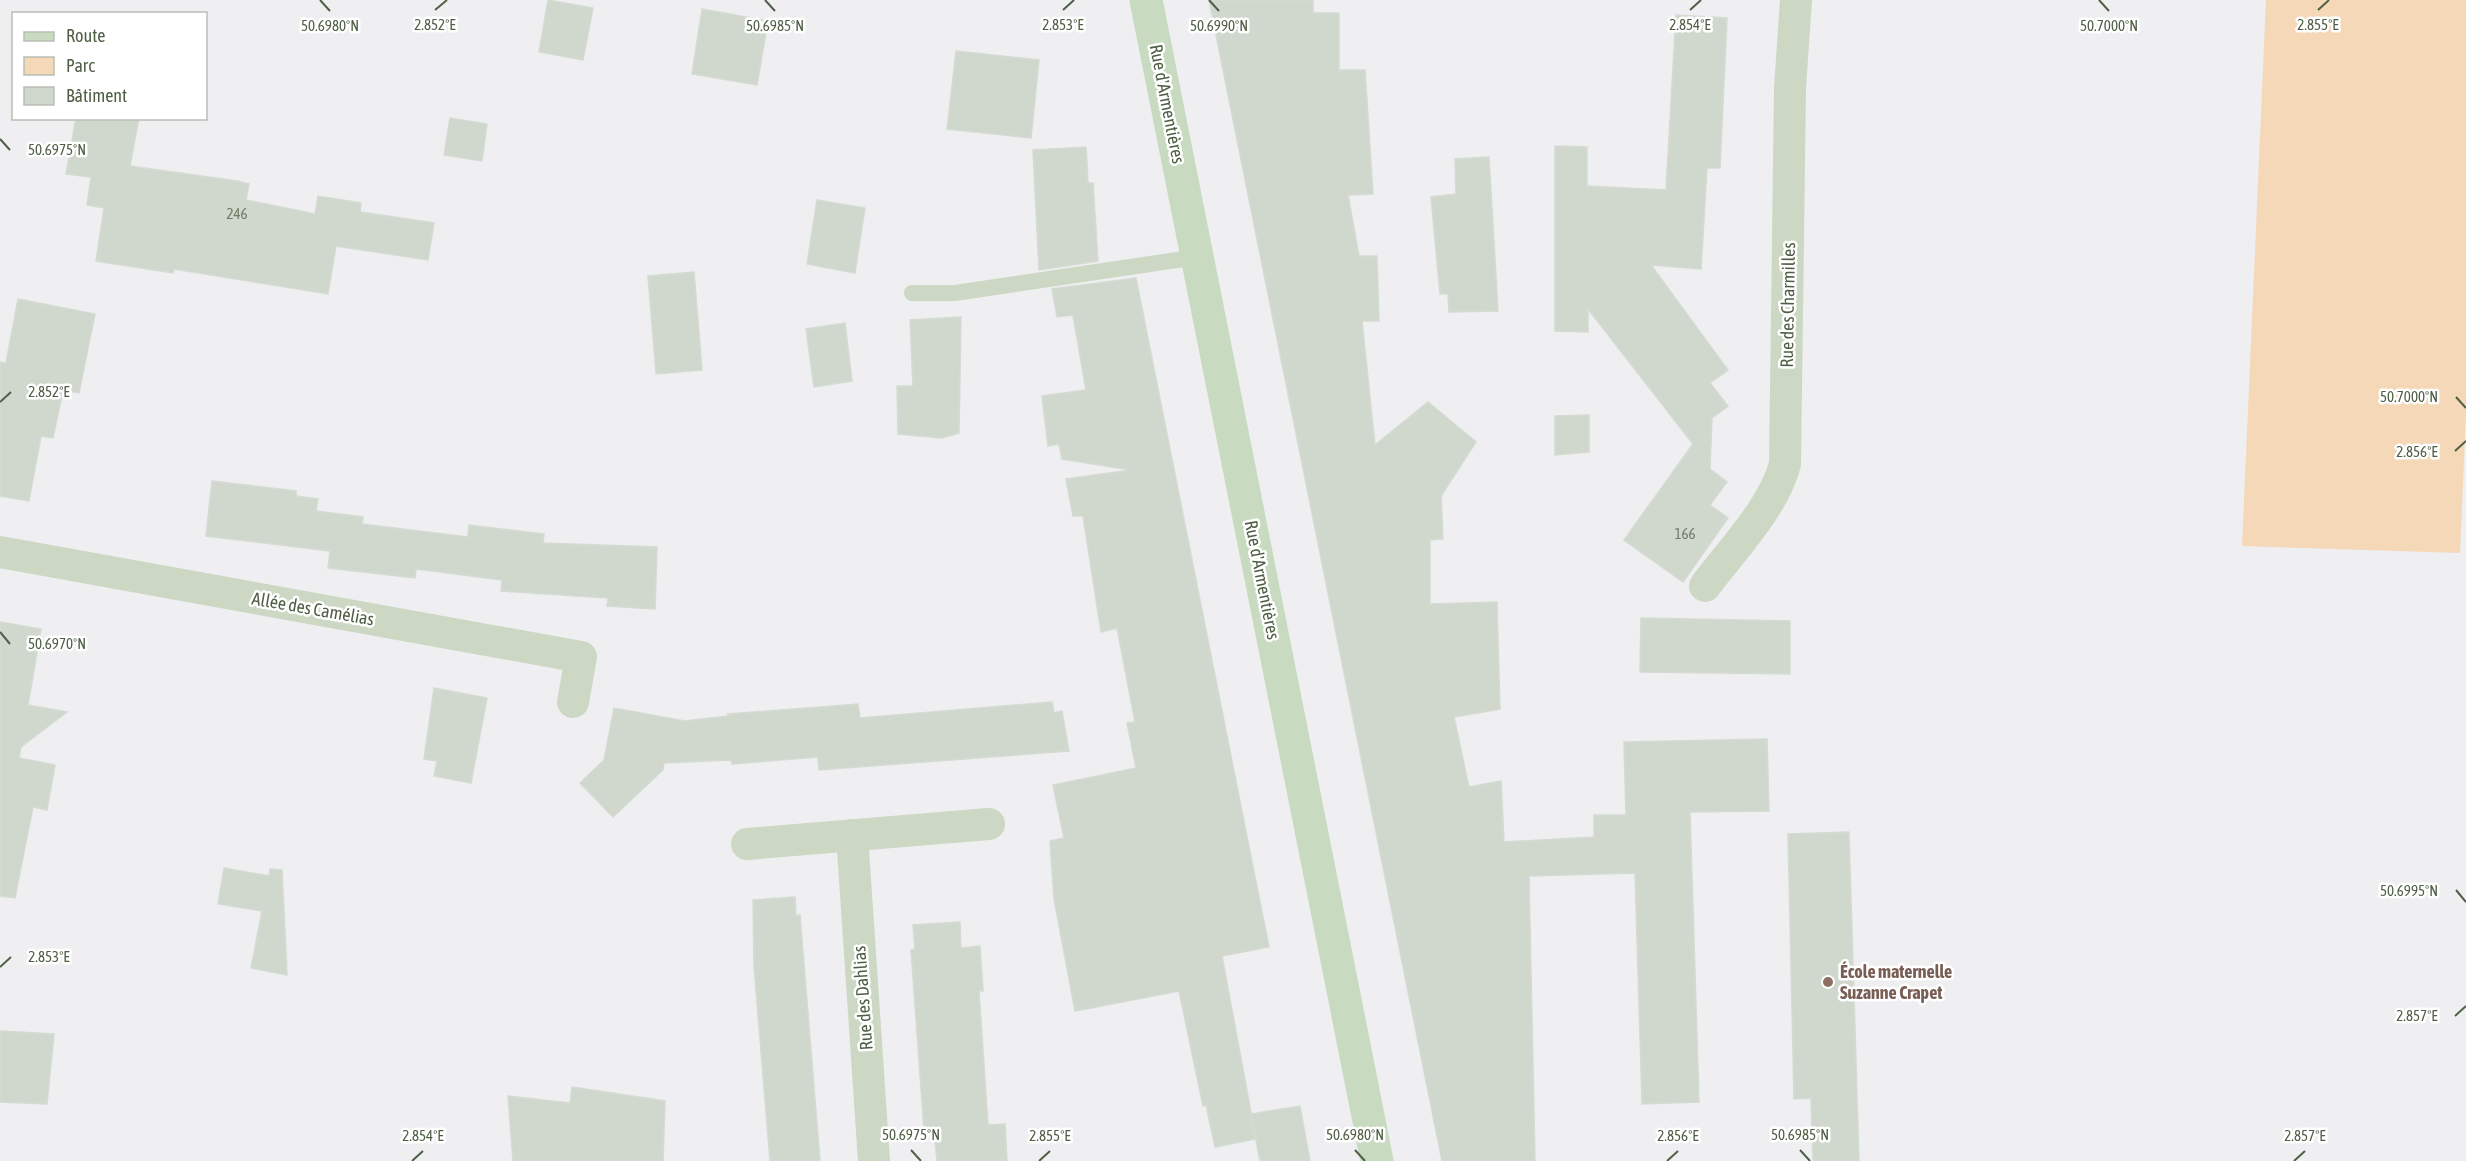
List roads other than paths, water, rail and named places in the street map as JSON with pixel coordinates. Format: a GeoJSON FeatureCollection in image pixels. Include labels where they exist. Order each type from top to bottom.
{"type":"FeatureCollection","features":[{"type":"Feature","properties":{"kind":"main road","name":"Rue d'Armentières"},"geometry":{"type":"LineString","coordinates":[[1146,0],[1377,1161]]}},
{"type":"Feature","properties":{"kind":"street","name":"Rue des Charmilles"},"geometry":{"type":"LineString","coordinates":[[1705,586],[1768,502],[1782,477],[1785,464],[1790,88],[1796,0]]}},
{"type":"Feature","properties":{"kind":"street","name":"Allée des Camélias"},"geometry":{"type":"LineString","coordinates":[[0,552],[581,657],[573,702]]}},
{"type":"Feature","properties":{"kind":"street"},"geometry":{"type":"LineString","coordinates":[[747,844],[989,824]]}},
{"type":"Feature","properties":{"kind":"street","name":"Rue des Dahlias"},"geometry":{"type":"LineString","coordinates":[[852,835],[874,1161]]}},
{"type":"Feature","properties":{"kind":"lane"},"geometry":{"type":"LineString","coordinates":[[912,292],[955,293],[1197,257]]}},
{"type":"Feature","properties":{"kind":"place","name":"École maternelle Suzanne Crapet"},"geometry":{"type":"Point","coordinates":[1828,982]}}]}
